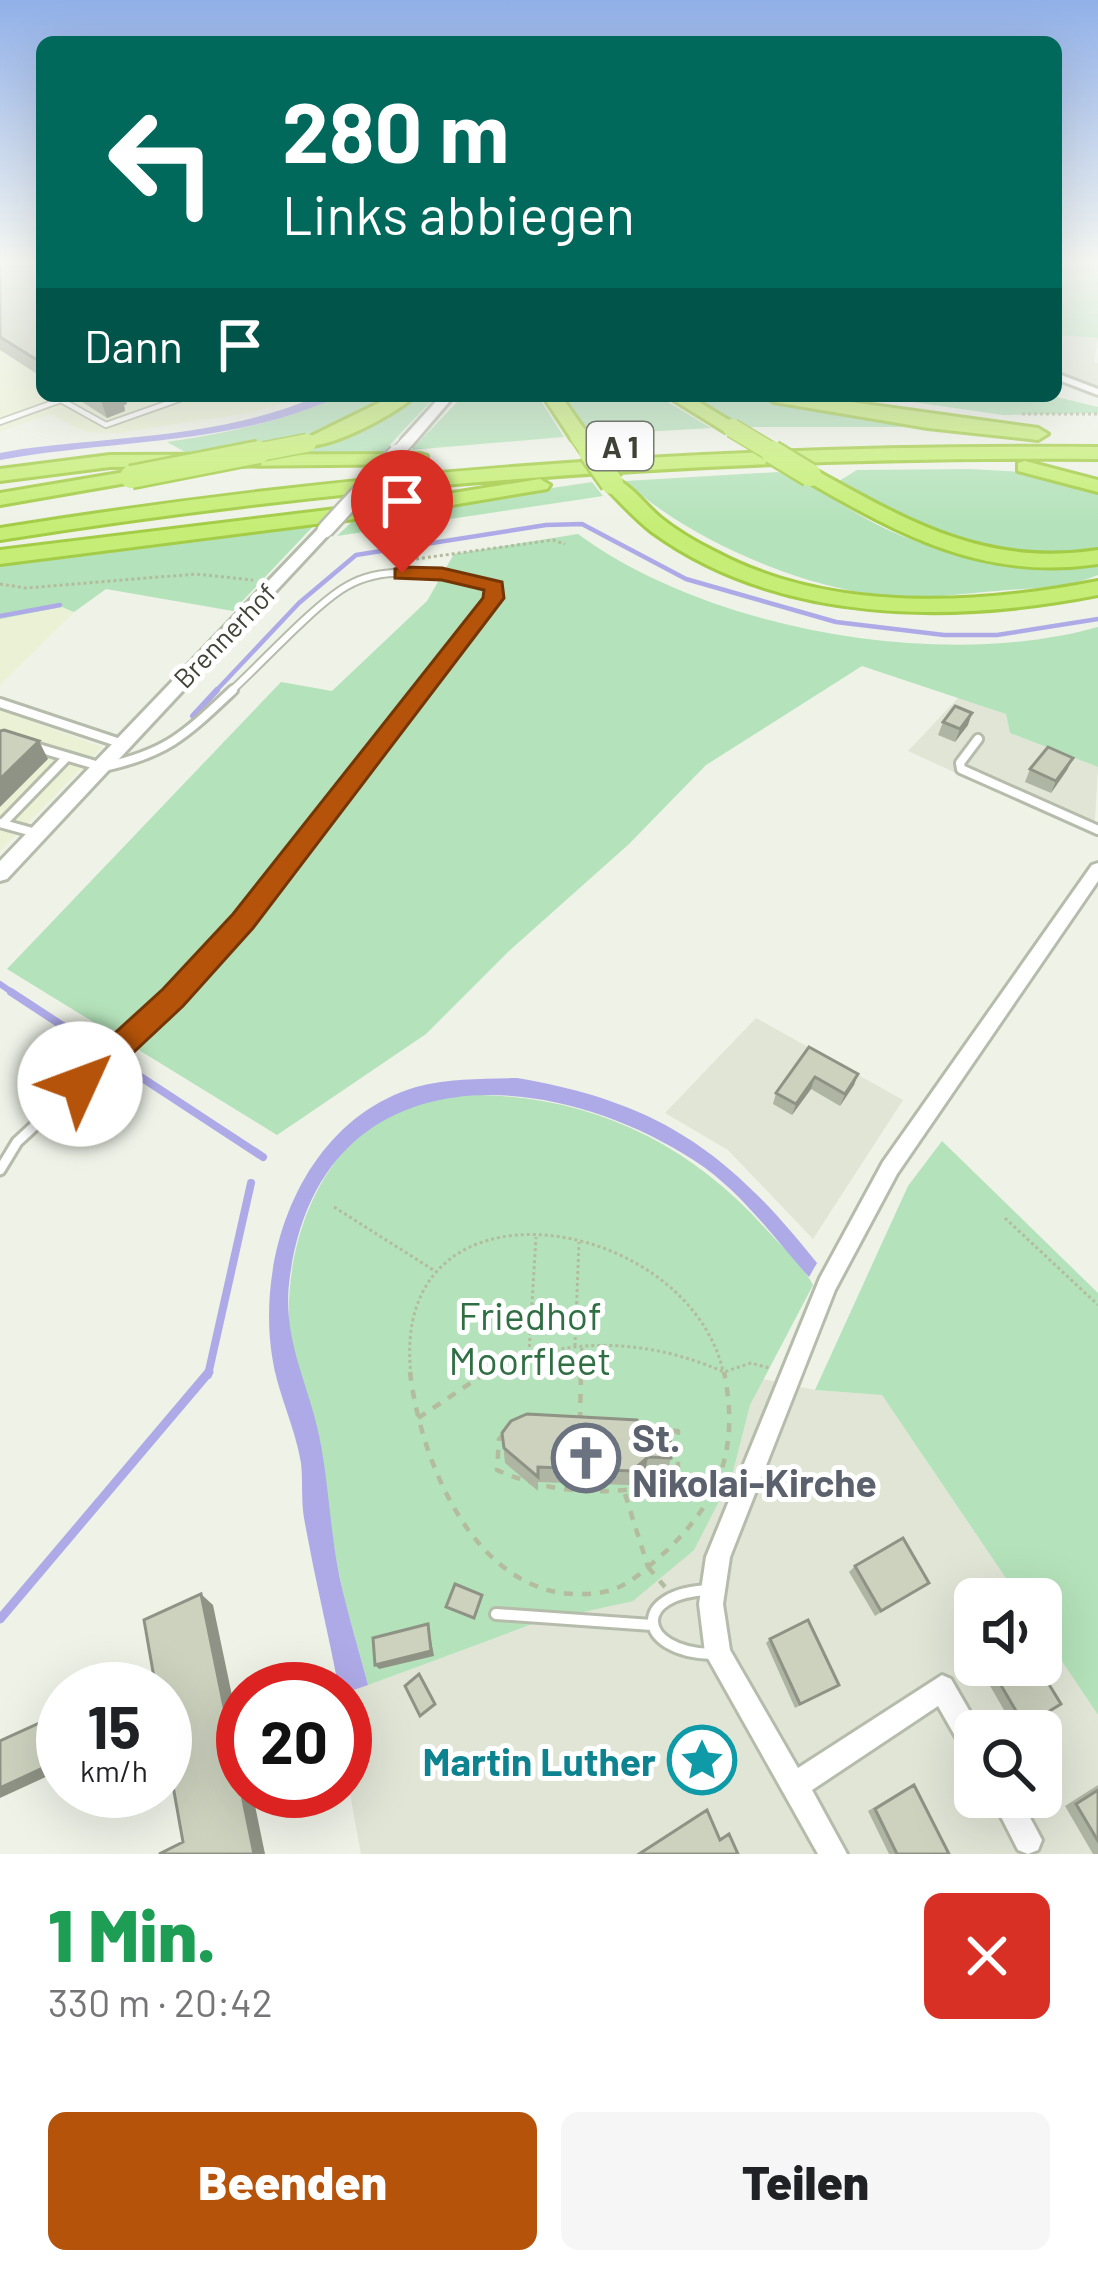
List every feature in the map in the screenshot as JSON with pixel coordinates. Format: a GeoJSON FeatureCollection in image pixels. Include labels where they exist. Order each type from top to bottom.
{"type":"FeatureCollection","features":[{"type":"Feature","properties":{"kind":"highway"},"geometry":{"type":"LineString","coordinates":[[0,499],[307,443],[348,429],[395,402]]}},
{"type":"Feature","properties":{"kind":"highway"},"geometry":{"type":"LineString","coordinates":[[556,402],[579,436],[615,472],[640,513],[689,546],[757,576],[886,604],[980,607],[1098,589]]}},
{"type":"Feature","properties":{"kind":"highway"},"geometry":{"type":"LineString","coordinates":[[686,402],[896,523],[971,552],[1049,563],[1098,557]]}},
{"type":"Feature","properties":{"kind":"highway"},"geometry":{"type":"LineString","coordinates":[[810,402],[928,422],[1056,435]]}},
{"type":"Feature","properties":{"kind":"highway","name":"A 1"},"geometry":{"type":"LineString","coordinates":[[0,516],[250,480],[450,459],[746,440],[1098,436]]}},
{"type":"Feature","properties":{"kind":"highway","name":"A 1"},"geometry":{"type":"LineString","coordinates":[[0,535],[307,490],[615,472],[826,453],[1098,453]]}},
{"type":"Feature","properties":{"kind":"highway"},"geometry":{"type":"LineString","coordinates":[[0,475],[110,461],[450,459]]}},
{"type":"Feature","properties":{"kind":"highway"},"geometry":{"type":"LineString","coordinates":[[189,531],[410,506],[582,479],[758,469],[1006,466],[1053,471],[1098,486]]}},
{"type":"Feature","properties":{"kind":"highway"},"geometry":{"type":"LineString","coordinates":[[0,557],[615,472]]}},
{"type":"Feature","properties":{"kind":"street"},"geometry":{"type":"LineString","coordinates":[[1062,378],[1098,392]]}},
{"type":"Feature","properties":{"kind":"street","name":"Brennerhof"},"geometry":{"type":"LineString","coordinates":[[0,874],[443,402]]}},
{"type":"Feature","properties":{"kind":"street"},"geometry":{"type":"LineString","coordinates":[[832,1854],[718,1653],[712,1591],[718,1557],[788,1372],[827,1285],[890,1168],[1098,869]]}},
{"type":"Feature","properties":{"kind":"street"},"geometry":{"type":"LineString","coordinates":[[794,1787],[942,1688],[955,1710]]}},
{"type":"Feature","properties":{"kind":"street"},"geometry":{"type":"LineString","coordinates":[[1016,1818],[1028,1840]]}},
{"type":"Feature","properties":{"kind":"lane"},"geometry":{"type":"LineString","coordinates":[[0,422],[55,402]]}},
{"type":"Feature","properties":{"kind":"lane"},"geometry":{"type":"LineString","coordinates":[[65,402],[106,425],[171,402]]}},
{"type":"Feature","properties":{"kind":"lane"},"geometry":{"type":"LineString","coordinates":[[0,1170],[17,1142],[173,998],[243,921],[494,598],[494,586],[422,573],[373,575],[346,586],[182,737],[149,757],[98,768],[31,746]]}},
{"type":"Feature","properties":{"kind":"lane"},"geometry":{"type":"LineString","coordinates":[[0,703],[120,743]]}},
{"type":"Feature","properties":{"kind":"lane"},"geometry":{"type":"LineString","coordinates":[[978,739],[960,763],[962,769],[1098,830]]}},
{"type":"Feature","properties":{"kind":"lane"},"geometry":{"type":"LineString","coordinates":[[38,833],[1,823],[67,757]]}},
{"type":"Feature","properties":{"kind":"lane"},"geometry":{"type":"LineString","coordinates":[[712,1591],[688,1588],[669,1593],[654,1610],[652,1625],[659,1642],[671,1652],[718,1653]]}},
{"type":"Feature","properties":{"kind":"lane"},"geometry":{"type":"LineString","coordinates":[[496,1614],[652,1625]]}},
{"type":"Feature","properties":{"kind":"path"},"geometry":{"type":"LineString","coordinates":[[0,584],[26,588],[196,574],[272,584]]}},
{"type":"Feature","properties":{"kind":"path"},"geometry":{"type":"LineString","coordinates":[[334,1207],[436,1273]]}},
{"type":"Feature","properties":{"kind":"path"},"geometry":{"type":"LineString","coordinates":[[1005,1218],[1098,1305]]}},
{"type":"Feature","properties":{"kind":"path"},"geometry":{"type":"LineString","coordinates":[[504,1235],[579,1240],[626,1252],[674,1286],[713,1337],[730,1405],[727,1443],[710,1502],[685,1536],[617,1592],[556,1594],[504,1572],[466,1526],[434,1466],[408,1378],[412,1328],[426,1283],[436,1273],[458,1251],[504,1235]]}},
{"type":"Feature","properties":{"kind":"path"},"geometry":{"type":"LineString","coordinates":[[529,1354],[536,1235]]}},
{"type":"Feature","properties":{"kind":"path"},"geometry":{"type":"LineString","coordinates":[[579,1240],[580,1425]]}},
{"type":"Feature","properties":{"kind":"path"},"geometry":{"type":"LineString","coordinates":[[418,1418],[452,1389],[500,1362],[578,1346],[662,1345],[724,1372],[751,1363],[788,1372]]}},
{"type":"Feature","properties":{"kind":"path"},"geometry":{"type":"LineString","coordinates":[[513,1424],[499,1439],[497,1470],[537,1490],[625,1494],[678,1482],[710,1502]]}},
{"type":"Feature","properties":{"kind":"path"},"geometry":{"type":"LineString","coordinates":[[639,1429],[678,1431],[678,1482]]}},
{"type":"Feature","properties":{"kind":"path"},"geometry":{"type":"LineString","coordinates":[[625,1494],[649,1567],[669,1593]]}},
{"type":"Feature","properties":{"kind":"shaded area"},"geometry":{"type":"Polygon","coordinates":[[[0,352],[36,352],[36,402],[286,402],[255,412],[118,433],[85,432],[50,414],[0,432],[0,352]]]}},
{"type":"Feature","properties":{"kind":"shaded area"},"geometry":{"type":"Polygon","coordinates":[[[1062,352],[1096,352],[1098,389],[1062,375],[1062,352]]]}},
{"type":"Feature","properties":{"kind":"shaded area"},"geometry":{"type":"Polygon","coordinates":[[[303,402],[325,402],[215,433],[0,460],[0,453],[22,449],[172,433],[303,402]]]}},
{"type":"Feature","properties":{"kind":"shaded area"},"geometry":{"type":"Polygon","coordinates":[[[62,607],[74,612],[0,685],[0,619],[62,607]]]}},
{"type":"Feature","properties":{"kind":"shaded area"},"geometry":{"type":"Polygon","coordinates":[[[960,696],[1006,714],[1010,733],[1098,767],[1094,836],[908,751],[960,696]]]}},
{"type":"Feature","properties":{"kind":"shaded area"},"geometry":{"type":"Polygon","coordinates":[[[0,710],[102,747],[0,851],[0,710]]]}},
{"type":"Feature","properties":{"kind":"shaded area"},"geometry":{"type":"Polygon","coordinates":[[[756,1018],[903,1100],[813,1239],[728,1150],[665,1113],[756,1018]]]}},
{"type":"Feature","properties":{"kind":"shaded area"},"geometry":{"type":"Polygon","coordinates":[[[517,1078],[567,1088],[651,1118],[721,1162],[785,1224],[817,1263],[809,1277],[742,1200],[695,1161],[636,1129],[573,1106],[509,1096],[448,1098],[392,1116],[345,1151],[310,1203],[288,1298],[292,1338],[322,1453],[340,1579],[362,1662],[333,1662],[303,1511],[298,1449],[272,1356],[272,1274],[281,1233],[317,1159],[344,1128],[377,1104],[416,1087],[517,1078]]]}},
{"type":"Feature","properties":{"kind":"shaded area"},"geometry":{"type":"Polygon","coordinates":[[[762,1379],[815,1390],[882,1395],[1006,1578],[954,1578],[954,1686],[1062,1686],[1062,1661],[1098,1715],[1098,1854],[361,1854],[354,1818],[372,1818],[372,1683],[538,1622],[732,1476],[750,1405],[762,1379]]]}},
{"type":"Feature","properties":{"kind":"green space"},"geometry":{"type":"Polygon","coordinates":[[[1062,398],[1098,407],[1098,413],[1003,415],[913,402],[1062,402],[1062,398]]]}},
{"type":"Feature","properties":{"kind":"green space"},"geometry":{"type":"Polygon","coordinates":[[[324,402],[382,402],[298,437],[196,458],[167,442],[255,425],[324,402]]]}},
{"type":"Feature","properties":{"kind":"green space"},"geometry":{"type":"Polygon","coordinates":[[[404,402],[430,402],[381,454],[277,459],[370,426],[404,402]]]}},
{"type":"Feature","properties":{"kind":"green space"},"geometry":{"type":"Polygon","coordinates":[[[457,402],[542,402],[564,437],[411,450],[457,402]]]}},
{"type":"Feature","properties":{"kind":"green space"},"geometry":{"type":"Polygon","coordinates":[[[566,402],[668,402],[711,428],[591,435],[566,402]]]}},
{"type":"Feature","properties":{"kind":"green space"},"geometry":{"type":"Polygon","coordinates":[[[700,402],[784,402],[915,427],[744,427],[700,402]]]}},
{"type":"Feature","properties":{"kind":"green space"},"geometry":{"type":"Polygon","coordinates":[[[857,470],[1041,473],[1098,493],[1098,550],[1064,556],[996,552],[931,530],[839,481],[857,470]]]}},
{"type":"Feature","properties":{"kind":"green space"},"geometry":{"type":"Polygon","coordinates":[[[778,472],[886,529],[937,549],[1017,566],[1098,564],[1098,575],[1062,585],[951,595],[869,594],[794,575],[719,544],[625,481],[778,472]]]}},
{"type":"Feature","properties":{"kind":"green space"},"geometry":{"type":"Polygon","coordinates":[[[592,482],[603,496],[337,536],[357,517],[592,482]]]}},
{"type":"Feature","properties":{"kind":"green space"},"geometry":{"type":"Polygon","coordinates":[[[320,519],[233,611],[106,589],[74,612],[62,607],[0,619],[0,564],[320,519]]]}},
{"type":"Feature","properties":{"kind":"green space"},"geometry":{"type":"Polygon","coordinates":[[[578,534],[631,567],[692,595],[828,633],[969,645],[1036,640],[1098,627],[1098,767],[1010,733],[1006,714],[862,666],[706,765],[629,844],[509,951],[426,1034],[277,1135],[7,969],[281,682],[332,691],[427,601],[454,554],[578,534]]]}},
{"type":"Feature","properties":{"kind":"green space","name":"Friedhof Moorfleet"},"geometry":{"type":"Polygon","coordinates":[[[511,1097],[593,1113],[631,1128],[702,1170],[734,1197],[813,1285],[750,1405],[732,1476],[694,1550],[633,1601],[538,1622],[372,1684],[372,1662],[362,1662],[346,1605],[320,1442],[293,1358],[291,1277],[298,1241],[326,1175],[374,1124],[428,1100],[511,1097]]]}},
{"type":"Feature","properties":{"kind":"green space"},"geometry":{"type":"Polygon","coordinates":[[[942,1141],[1098,1293],[1098,1715],[1062,1661],[1062,1578],[1006,1578],[882,1395],[815,1390],[908,1186],[942,1141]]]}},
{"type":"Feature","properties":{"kind":"building"},"geometry":{"type":"Polygon","coordinates":[[[955,706],[972,713],[960,729],[943,722],[955,706]]]}},
{"type":"Feature","properties":{"kind":"building"},"geometry":{"type":"Polygon","coordinates":[[[0,731],[39,741],[0,779],[0,731]]]}},
{"type":"Feature","properties":{"kind":"building"},"geometry":{"type":"Polygon","coordinates":[[[1048,747],[1073,758],[1056,781],[1030,769],[1048,747]]]}},
{"type":"Feature","properties":{"kind":"building"},"geometry":{"type":"Polygon","coordinates":[[[809,1047],[858,1074],[845,1094],[815,1077],[796,1104],[776,1093],[809,1047]]]}},
{"type":"Feature","properties":{"kind":"building","name":"St. Nikolai-Kirche"},"geometry":{"type":"Polygon","coordinates":[[[527,1414],[637,1420],[648,1432],[670,1433],[671,1458],[648,1457],[632,1471],[538,1467],[538,1477],[504,1448],[502,1433],[511,1421],[527,1414]]]}},
{"type":"Feature","properties":{"kind":"building"},"geometry":{"type":"Polygon","coordinates":[[[903,1538],[929,1583],[881,1611],[855,1566],[903,1538]]]}},
{"type":"Feature","properties":{"kind":"building"},"geometry":{"type":"Polygon","coordinates":[[[455,1584],[482,1595],[474,1618],[446,1607],[455,1584]]]}},
{"type":"Feature","properties":{"kind":"building"},"geometry":{"type":"Polygon","coordinates":[[[201,1594],[216,1668],[216,1818],[247,1818],[254,1854],[159,1854],[183,1842],[179,1818],[192,1818],[192,1662],[151,1662],[144,1620],[201,1594]]]}},
{"type":"Feature","properties":{"kind":"building"},"geometry":{"type":"Polygon","coordinates":[[[808,1620],[839,1685],[800,1704],[770,1639],[808,1620]]]}},
{"type":"Feature","properties":{"kind":"building"},"geometry":{"type":"Polygon","coordinates":[[[428,1624],[431,1651],[375,1665],[373,1638],[428,1624]]]}},
{"type":"Feature","properties":{"kind":"building"},"geometry":{"type":"Polygon","coordinates":[[[419,1674],[435,1704],[420,1716],[405,1686],[419,1674]]]}},
{"type":"Feature","properties":{"kind":"building"},"geometry":{"type":"Polygon","coordinates":[[[1001,1686],[1050,1686],[1061,1704],[1051,1710],[1016,1710],[1001,1686]]]}},
{"type":"Feature","properties":{"kind":"building"},"geometry":{"type":"Polygon","coordinates":[[[36,1725],[36,1771],[0,1788],[0,1741],[36,1725]]]}},
{"type":"Feature","properties":{"kind":"building"},"geometry":{"type":"Polygon","coordinates":[[[914,1785],[949,1854],[897,1854],[875,1809],[914,1785]]]}},
{"type":"Feature","properties":{"kind":"building"},"geometry":{"type":"Polygon","coordinates":[[[1098,1790],[1098,1841],[1076,1804],[1098,1790]]]}},
{"type":"Feature","properties":{"kind":"building"},"geometry":{"type":"Polygon","coordinates":[[[707,1810],[720,1840],[729,1834],[738,1854],[639,1854],[707,1810]]]}},
{"type":"Feature","properties":{"kind":"waterway"},"geometry":{"type":"LineString","coordinates":[[214,693],[299,603],[356,555],[546,525],[582,524],[686,579],[836,622],[944,635],[997,635],[1098,619]]}},
{"type":"Feature","properties":{"kind":"waterway"},"geometry":{"type":"LineString","coordinates":[[0,616],[60,605]]}},
{"type":"Feature","properties":{"kind":"waterway"},"geometry":{"type":"LineString","coordinates":[[193,716],[217,690]]}},
{"type":"Feature","properties":{"kind":"waterway"},"geometry":{"type":"LineString","coordinates":[[0,984],[16,995]]}},
{"type":"Feature","properties":{"kind":"waterway"},"geometry":{"type":"LineString","coordinates":[[11,992],[263,1157]]}},
{"type":"Feature","properties":{"kind":"waterway"},"geometry":{"type":"LineString","coordinates":[[209,1373],[251,1183]]}},
{"type":"Feature","properties":{"kind":"waterway"},"geometry":{"type":"LineString","coordinates":[[0,1619],[209,1373]]}},
{"type":"Feature","properties":{"kind":"place","name":"St. Nikolai-Kirche"},"geometry":{"type":"Point","coordinates":[586,1458]}},
{"type":"Feature","properties":{"kind":"place","name":"Martin Luther"},"geometry":{"type":"Point","coordinates":[702,1760]}},
{"type":"Feature","properties":{"kind":"route"},"geometry":{"type":"LineString","coordinates":[[80,1084],[173,998],[243,921],[494,598],[494,586],[442,574],[402,573]]}}]}
